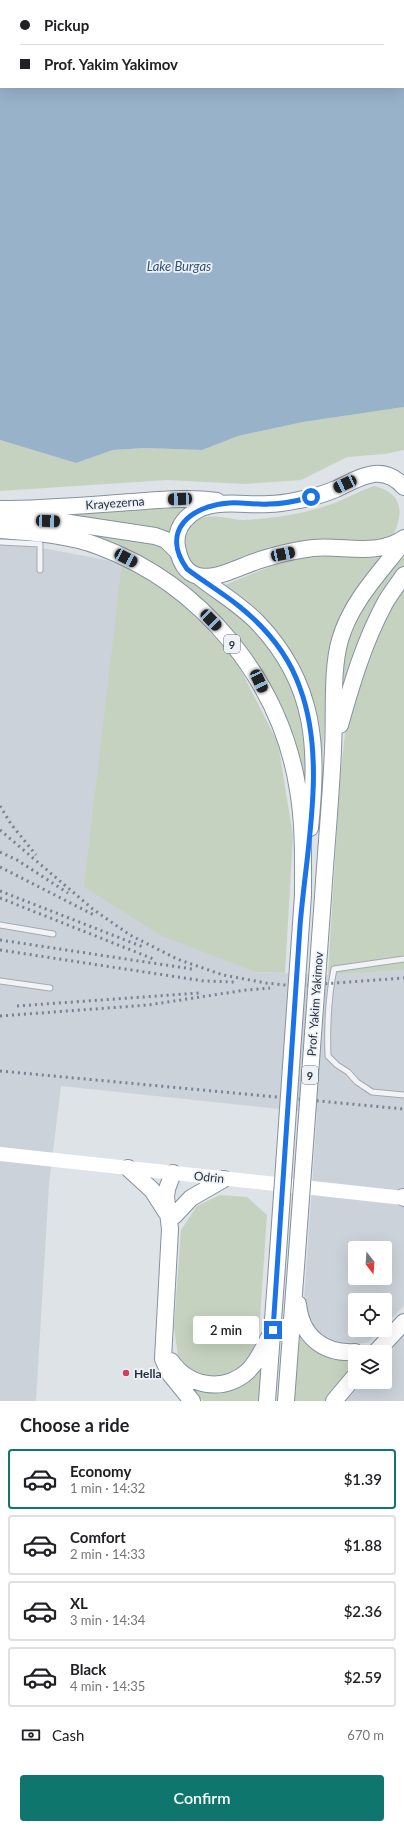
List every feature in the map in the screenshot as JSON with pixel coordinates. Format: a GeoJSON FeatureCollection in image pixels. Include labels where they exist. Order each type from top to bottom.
{"type":"FeatureCollection","features":[{"type":"Feature","properties":{"kind":"highway"},"geometry":{"type":"LineString","coordinates":[[178,552],[176,541],[180,527],[190,515],[198,510],[229,503],[268,504],[299,500],[323,494],[362,476],[374,474],[393,476],[404,487]]}},
{"type":"Feature","properties":{"kind":"highway","name":"Krayezerna"},"geometry":{"type":"LineString","coordinates":[[0,509],[38,508],[189,498],[229,503]]}},
{"type":"Feature","properties":{"kind":"highway"},"geometry":{"type":"LineString","coordinates":[[0,521],[63,522],[155,536],[166,540],[178,552],[187,569],[238,605],[258,622],[274,641],[289,663],[300,686],[308,710],[313,735],[313,796],[302,895]]}},
{"type":"Feature","properties":{"kind":"highway","name":"9"},"geometry":{"type":"LineString","coordinates":[[0,530],[68,538],[98,545],[126,558],[149,570],[176,588],[200,609],[232,643],[259,681],[284,736],[292,764],[298,789],[303,831],[302,895]]}},
{"type":"Feature","properties":{"kind":"highway"},"geometry":{"type":"LineString","coordinates":[[198,576],[220,576],[258,561],[293,552],[335,547],[375,549],[394,545],[404,540]]}},
{"type":"Feature","properties":{"kind":"highway","name":"9"},"geometry":{"type":"LineString","coordinates":[[333,750],[336,674],[340,640],[353,609],[362,594],[404,540]]}},
{"type":"Feature","properties":{"kind":"highway"},"geometry":{"type":"LineString","coordinates":[[333,750],[353,680],[367,642],[385,602],[404,575]]}},
{"type":"Feature","properties":{"kind":"highway","name":"Prof. Yakim Yakimov"},"geometry":{"type":"LineString","coordinates":[[286,1401],[333,750]]}},
{"type":"Feature","properties":{"kind":"highway","name":"Prof. Yakim Yakimov"},"geometry":{"type":"LineString","coordinates":[[268,1401],[302,895]]}},
{"type":"Feature","properties":{"kind":"highway"},"geometry":{"type":"LineString","coordinates":[[128,1168],[152,1190],[171,1221]]}},
{"type":"Feature","properties":{"kind":"highway"},"geometry":{"type":"LineString","coordinates":[[173,1173],[178,1192],[171,1221],[163,1358],[165,1367],[176,1383],[192,1401]]}},
{"type":"Feature","properties":{"kind":"highway"},"geometry":{"type":"LineString","coordinates":[[171,1221],[191,1198],[224,1179]]}},
{"type":"Feature","properties":{"kind":"highway"},"geometry":{"type":"LineString","coordinates":[[295,1280],[299,1311],[304,1328],[324,1347],[335,1351],[348,1352]]}},
{"type":"Feature","properties":{"kind":"highway"},"geometry":{"type":"LineString","coordinates":[[392,1335],[404,1322]]}},
{"type":"Feature","properties":{"kind":"highway"},"geometry":{"type":"LineString","coordinates":[[163,1343],[168,1356],[182,1375],[191,1380],[215,1385],[236,1379],[247,1372],[254,1363],[273,1330]]}},
{"type":"Feature","properties":{"kind":"highway"},"geometry":{"type":"LineString","coordinates":[[375,1345],[390,1337]]}},
{"type":"Feature","properties":{"kind":"highway"},"geometry":{"type":"LineString","coordinates":[[383,1345],[390,1337]]}},
{"type":"Feature","properties":{"kind":"highway"},"geometry":{"type":"LineString","coordinates":[[334,1401],[348,1384]]}},
{"type":"Feature","properties":{"kind":"main road","name":"Odrin"},"geometry":{"type":"LineString","coordinates":[[0,1149],[15,1156]]}},
{"type":"Feature","properties":{"kind":"main road","name":"Odrin"},"geometry":{"type":"LineString","coordinates":[[0,1154],[404,1198]]}},
{"type":"Feature","properties":{"kind":"lane"},"geometry":{"type":"LineString","coordinates":[[0,542],[40,544],[40,570]]}},
{"type":"Feature","properties":{"kind":"lane"},"geometry":{"type":"LineString","coordinates":[[0,925],[53,934]]}},
{"type":"Feature","properties":{"kind":"lane"},"geometry":{"type":"LineString","coordinates":[[404,959],[334,970],[331,984],[327,1037],[328,1056],[337,1065],[348,1072],[357,1082],[372,1092],[404,1095]]}},
{"type":"Feature","properties":{"kind":"lane"},"geometry":{"type":"LineString","coordinates":[[0,980],[50,988]]}},
{"type":"Feature","properties":{"kind":"shaded area"},"geometry":{"type":"Polygon","coordinates":[[[0,540],[122,563],[254,972],[328,975],[404,970],[404,1306],[392,1318],[392,1293],[348,1293],[348,1337],[373,1337],[368,1342],[346,1346],[324,1338],[308,1321],[304,1301],[317,1113],[61,1086],[49,1184],[36,1401],[0,1401],[0,540]]]}},
{"type":"Feature","properties":{"kind":"shaded area"},"geometry":{"type":"Polygon","coordinates":[[[404,1334],[404,1401],[346,1401],[356,1389],[392,1389],[392,1348],[404,1334]]]}},
{"type":"Feature","properties":{"kind":"green space"},"geometry":{"type":"Polygon","coordinates":[[[404,407],[404,450],[385,454],[347,457],[301,480],[245,484],[167,480],[0,491],[0,440],[76,463],[113,450],[145,448],[202,450],[238,436],[303,422],[404,407]]]}},
{"type":"Feature","properties":{"kind":"green space"},"geometry":{"type":"Polygon","coordinates":[[[374,486],[384,489],[391,494],[396,499],[399,506],[398,521],[392,538],[372,543],[342,540],[309,541],[203,571],[193,564],[185,552],[184,538],[187,531],[191,525],[203,518],[217,517],[246,520],[291,515],[330,505],[374,486]]]}},
{"type":"Feature","properties":{"kind":"green space"},"geometry":{"type":"Polygon","coordinates":[[[181,505],[193,507],[170,537],[39,516],[181,505]]]}},
{"type":"Feature","properties":{"kind":"green space"},"geometry":{"type":"Polygon","coordinates":[[[70,528],[161,544],[167,549],[177,568],[192,582],[227,603],[274,646],[305,719],[307,781],[303,783],[231,634],[70,528]]]}},
{"type":"Feature","properties":{"kind":"green space"},"geometry":{"type":"Polygon","coordinates":[[[327,556],[372,558],[387,556],[329,666],[320,789],[300,670],[220,587],[274,565],[297,559],[327,556]]]}},
{"type":"Feature","properties":{"kind":"green space"},"geometry":{"type":"Polygon","coordinates":[[[404,556],[404,570],[346,684],[342,686],[340,683],[341,661],[356,617],[394,566],[404,556]]]}},
{"type":"Feature","properties":{"kind":"green space"},"geometry":{"type":"Polygon","coordinates":[[[122,563],[181,602],[235,659],[278,743],[293,836],[285,973],[255,972],[160,935],[84,887],[122,563]]]}},
{"type":"Feature","properties":{"kind":"green space"},"geometry":{"type":"Polygon","coordinates":[[[404,588],[404,970],[328,975],[340,779],[346,725],[365,662],[396,599],[404,588]]]}},
{"type":"Feature","properties":{"kind":"green space"},"geometry":{"type":"Polygon","coordinates":[[[220,1195],[247,1197],[267,1215],[259,1333],[250,1358],[235,1372],[213,1379],[191,1371],[178,1356],[174,1328],[181,1230],[197,1206],[220,1195]]]}},
{"type":"Feature","properties":{"kind":"green space"},"geometry":{"type":"Polygon","coordinates":[[[298,1325],[348,1354],[348,1375],[324,1401],[293,1401],[298,1325]]]}},
{"type":"Feature","properties":{"kind":"green space"},"geometry":{"type":"Polygon","coordinates":[[[264,1361],[261,1401],[203,1401],[185,1381],[201,1388],[264,1361]]]}},
{"type":"Feature","properties":{"kind":"water","name":"Lake Burgas"},"geometry":{"type":"Polygon","coordinates":[[[0,88],[404,88],[404,407],[303,422],[238,436],[202,450],[145,448],[113,450],[76,463],[0,440],[0,88]]]}},
{"type":"Feature","properties":{"kind":"railway"},"geometry":{"type":"LineString","coordinates":[[0,806],[11,824],[36,855]]}},
{"type":"Feature","properties":{"kind":"railway"},"geometry":{"type":"LineString","coordinates":[[0,830],[94,910],[130,935],[177,959],[223,975],[266,983],[294,986],[404,978]]}},
{"type":"Feature","properties":{"kind":"railway"},"geometry":{"type":"LineString","coordinates":[[0,852],[17,860],[68,893]]}},
{"type":"Feature","properties":{"kind":"railway"},"geometry":{"type":"LineString","coordinates":[[0,867],[94,915]]}},
{"type":"Feature","properties":{"kind":"railway"},"geometry":{"type":"LineString","coordinates":[[0,891],[143,947]]}},
{"type":"Feature","properties":{"kind":"railway"},"geometry":{"type":"LineString","coordinates":[[0,898],[156,960]]}},
{"type":"Feature","properties":{"kind":"railway"},"geometry":{"type":"LineString","coordinates":[[0,940],[192,969]]}},
{"type":"Feature","properties":{"kind":"railway"},"geometry":{"type":"LineString","coordinates":[[0,950],[204,981],[234,982]]}},
{"type":"Feature","properties":{"kind":"railway"},"geometry":{"type":"LineString","coordinates":[[0,1016],[148,1005],[246,990],[270,988]]}},
{"type":"Feature","properties":{"kind":"railway"},"geometry":{"type":"LineString","coordinates":[[17,1006],[199,993]]}},
{"type":"Feature","properties":{"kind":"railway"},"geometry":{"type":"LineString","coordinates":[[0,1071],[404,1109]]}},
{"type":"Feature","properties":{"kind":"place","name":"Hella"},"geometry":{"type":"Point","coordinates":[126,1373]}},
{"type":"Feature","properties":{"kind":"route"},"geometry":{"type":"LineString","coordinates":[[273,1330],[302,895],[313,796],[313,735],[308,710],[300,686],[289,663],[274,641],[258,622],[238,605],[187,569],[178,552],[176,541],[180,527],[190,515],[198,510],[229,503],[283,503],[311,497]]}}]}
